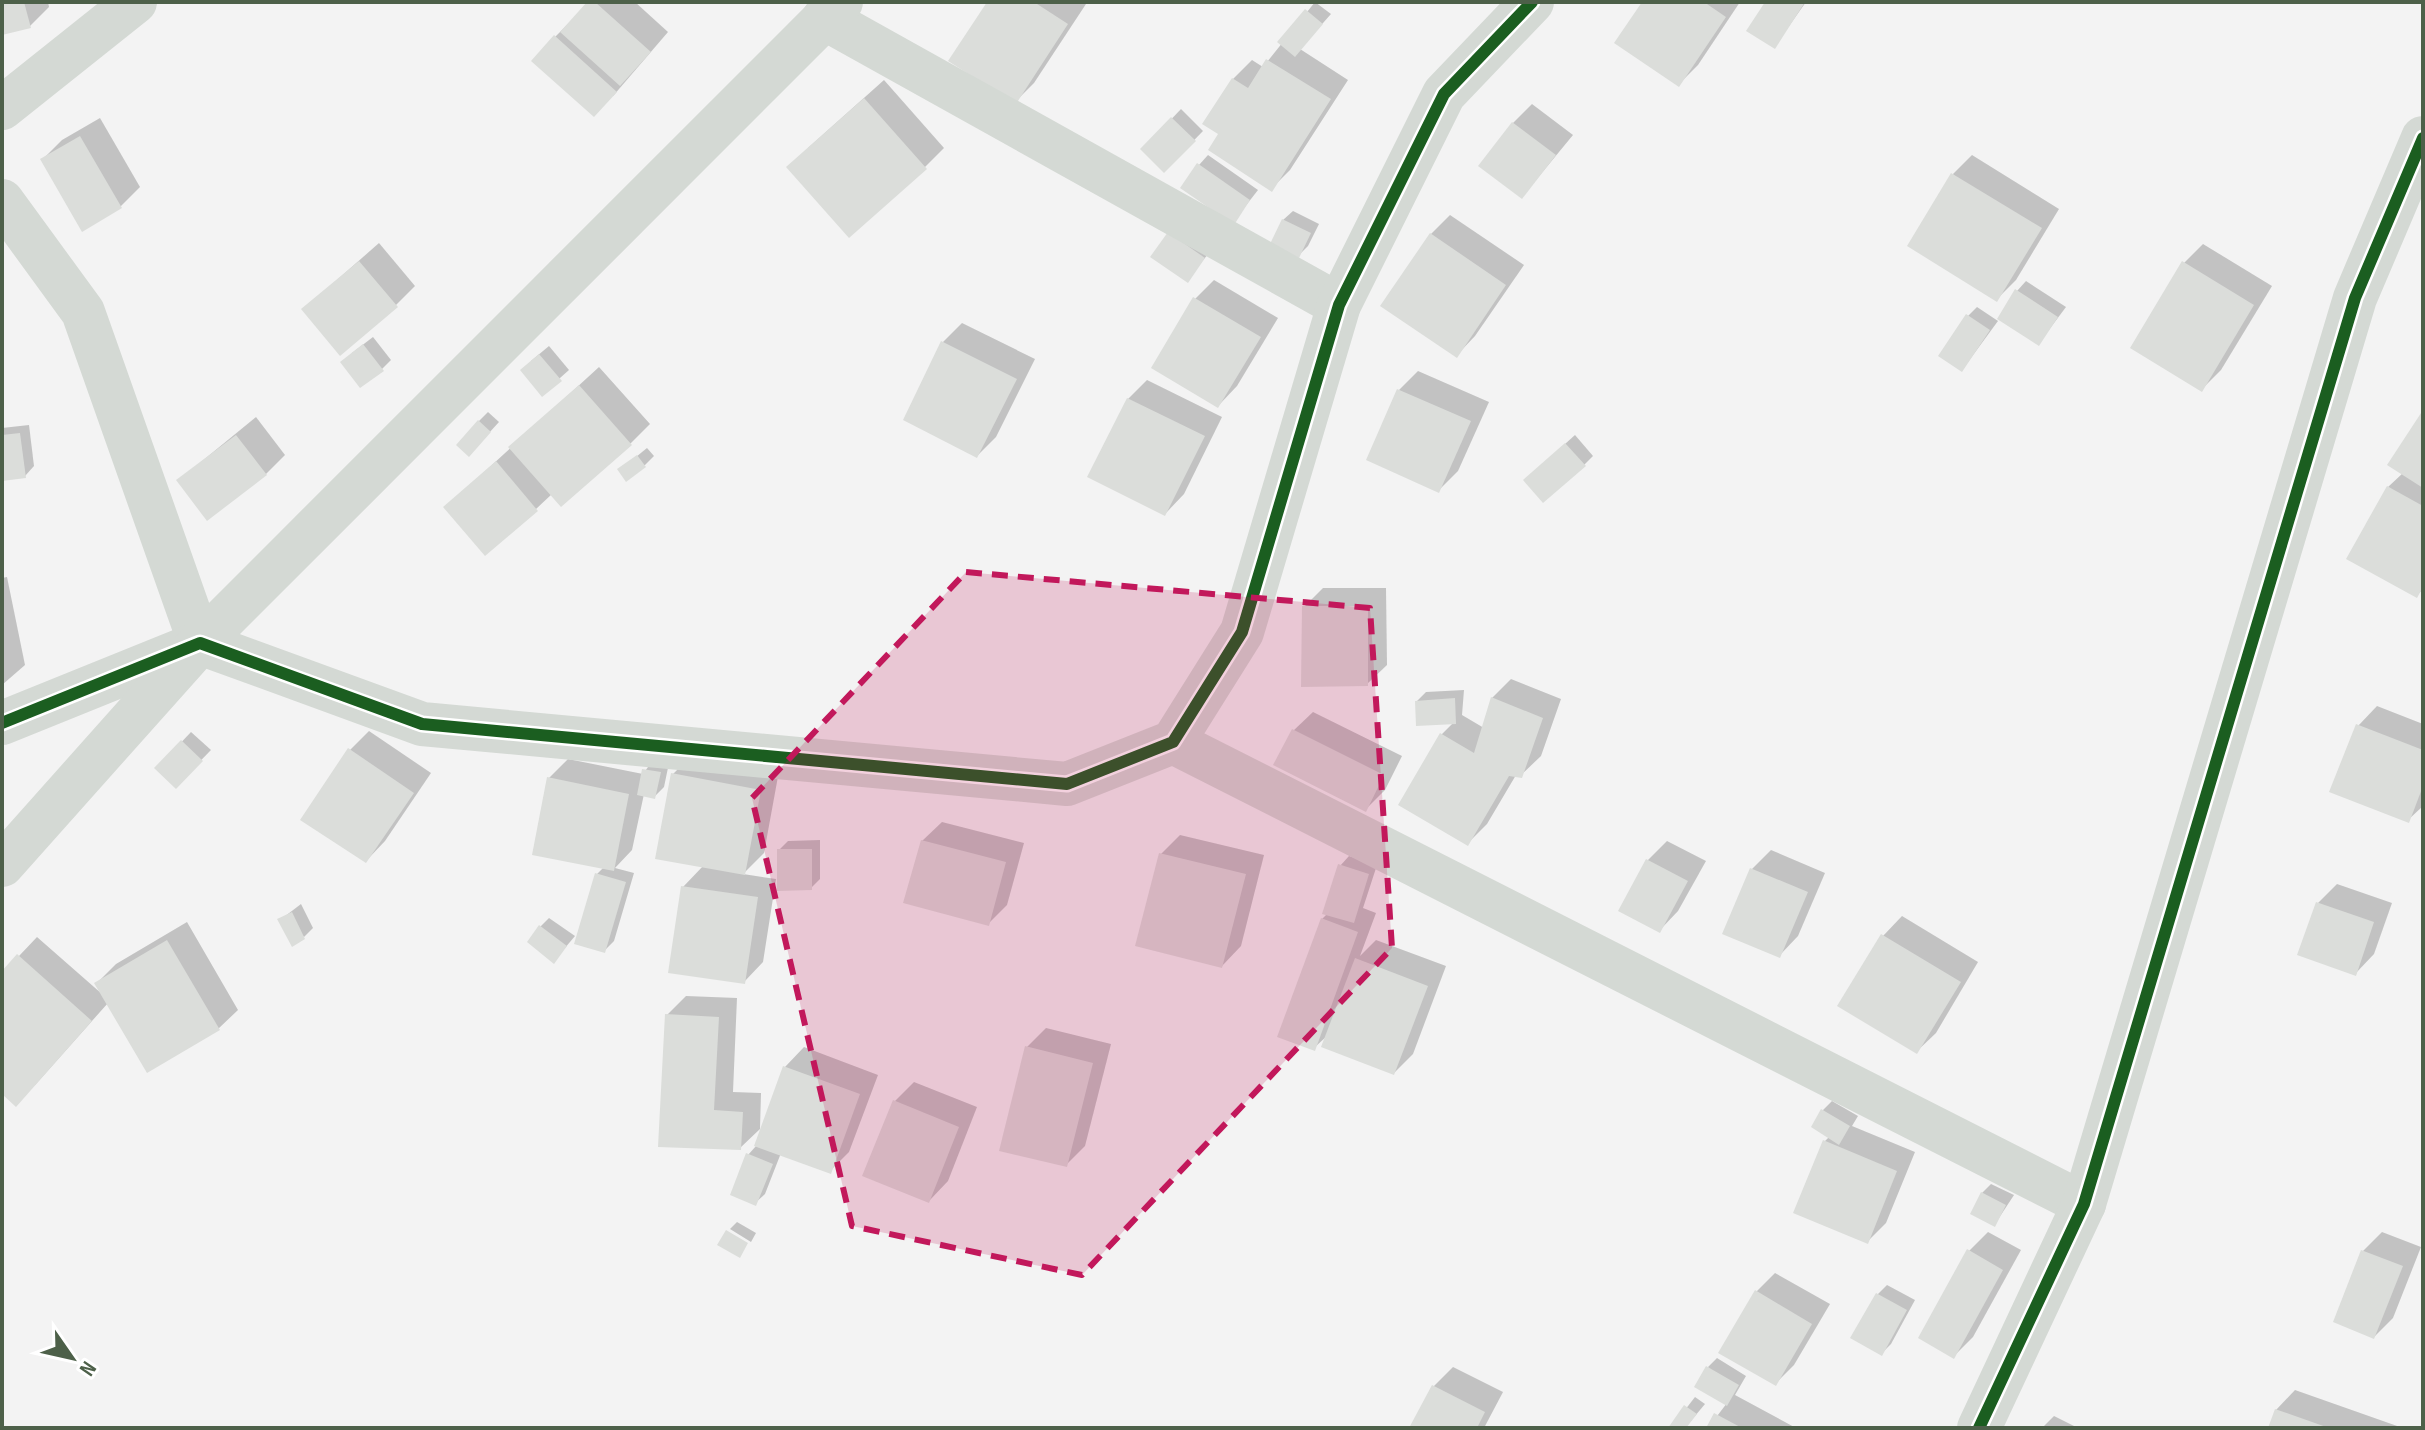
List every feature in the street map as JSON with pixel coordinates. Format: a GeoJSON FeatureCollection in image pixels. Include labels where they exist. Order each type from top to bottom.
{"type":"FeatureCollection","features":[{"type":"Feature","properties":{"kind":"street"},"geometry":{"type":"LineString","coordinates":[[2,108],[135,2]]}},
{"type":"Feature","properties":{"kind":"street"},"geometry":{"type":"LineString","coordinates":[[2,723],[200,643],[422,724],[1067,784],[1173,742],[1242,632],[1339,305],[1444,94],[1532,2]]}},
{"type":"Feature","properties":{"kind":"street"},"geometry":{"type":"LineString","coordinates":[[2,865],[200,643],[833,10],[1339,305]]}},
{"type":"Feature","properties":{"kind":"street"},"geometry":{"type":"LineString","coordinates":[[1979,1428],[2084,1204],[2355,298],[2423,138]]}},
{"type":"Feature","properties":{"kind":"street"},"geometry":{"type":"LineString","coordinates":[[2,201],[83,312],[200,643]]}},
{"type":"Feature","properties":{"kind":"street"},"geometry":{"type":"LineString","coordinates":[[1173,742],[2084,1204]]}},
{"type":"Feature","properties":{"kind":"highlighted area"},"geometry":{"type":"Polygon","coordinates":[[[966,572],[1370,608],[1392,948],[1082,1275],[852,1226],[752,798],[966,572]]]}},
{"type":"Feature","properties":{"kind":"building"},"geometry":{"type":"Polygon","coordinates":[[[2,2],[24,2],[31,28],[2,35],[2,2]]]}},
{"type":"Feature","properties":{"kind":"building"},"geometry":{"type":"Polygon","coordinates":[[[587,2],[595,2],[651,52],[620,86],[560,32],[587,2]]]}},
{"type":"Feature","properties":{"kind":"building"},"geometry":{"type":"Polygon","coordinates":[[[987,2],[1034,2],[1068,24],[1016,104],[948,61],[987,2]]]}},
{"type":"Feature","properties":{"kind":"building"},"geometry":{"type":"Polygon","coordinates":[[[1642,2],[1704,2],[1726,17],[1679,87],[1614,43],[1642,2]]]}},
{"type":"Feature","properties":{"kind":"building"},"geometry":{"type":"Polygon","coordinates":[[[1765,2],[1805,2],[1775,49],[1746,31],[1765,2]]]}},
{"type":"Feature","properties":{"kind":"building"},"geometry":{"type":"Polygon","coordinates":[[[1305,9],[1323,24],[1295,57],[1277,42],[1305,9]]]}},
{"type":"Feature","properties":{"kind":"building"},"geometry":{"type":"Polygon","coordinates":[[[554,35],[617,92],[594,117],[531,61],[554,35]]]}},
{"type":"Feature","properties":{"kind":"building"},"geometry":{"type":"Polygon","coordinates":[[[1266,59],[1331,99],[1272,192],[1208,150],[1218,134],[1202,124],[1232,78],[1248,88],[1266,59]]]}},
{"type":"Feature","properties":{"kind":"building"},"geometry":{"type":"Polygon","coordinates":[[[864,98],[927,169],[849,238],[786,167],[864,98]]]}},
{"type":"Feature","properties":{"kind":"building"},"geometry":{"type":"Polygon","coordinates":[[[1171,117],[1196,141],[1164,173],[1140,149],[1171,117]]]}},
{"type":"Feature","properties":{"kind":"building"},"geometry":{"type":"Polygon","coordinates":[[[1512,122],[1556,155],[1522,199],[1478,166],[1512,122]]]}},
{"type":"Feature","properties":{"kind":"building"},"geometry":{"type":"Polygon","coordinates":[[[80,136],[122,208],[82,232],[40,159],[80,136]]]}},
{"type":"Feature","properties":{"kind":"building"},"geometry":{"type":"Polygon","coordinates":[[[1197,163],[1250,200],[1234,225],[1180,188],[1197,163]]]}},
{"type":"Feature","properties":{"kind":"building"},"geometry":{"type":"Polygon","coordinates":[[[1951,173],[2042,228],[1997,302],[1907,246],[1951,173]]]}},
{"type":"Feature","properties":{"kind":"building"},"geometry":{"type":"Polygon","coordinates":[[[1282,219],[1311,233],[1299,258],[1270,244],[1282,219]]]}},
{"type":"Feature","properties":{"kind":"building"},"geometry":{"type":"Polygon","coordinates":[[[1168,232],[1205,258],[1188,283],[1150,257],[1168,232]]]}},
{"type":"Feature","properties":{"kind":"building"},"geometry":{"type":"Polygon","coordinates":[[[1430,233],[1506,285],[1457,358],[1380,306],[1430,233]]]}},
{"type":"Feature","properties":{"kind":"building"},"geometry":{"type":"Polygon","coordinates":[[[359,261],[398,307],[340,356],[301,309],[359,261]]]}},
{"type":"Feature","properties":{"kind":"building"},"geometry":{"type":"Polygon","coordinates":[[[2182,261],[2254,305],[2202,392],[2130,348],[2182,261]]]}},
{"type":"Feature","properties":{"kind":"building"},"geometry":{"type":"Polygon","coordinates":[[[2015,289],[2058,317],[2039,346],[1997,319],[2015,289]]]}},
{"type":"Feature","properties":{"kind":"building"},"geometry":{"type":"Polygon","coordinates":[[[1193,297],[1261,337],[1218,408],[1151,368],[1193,297]]]}},
{"type":"Feature","properties":{"kind":"building"},"geometry":{"type":"Polygon","coordinates":[[[1966,314],[1990,330],[1962,372],[1938,356],[1966,314]]]}},
{"type":"Feature","properties":{"kind":"building"},"geometry":{"type":"Polygon","coordinates":[[[941,341],[1017,379],[977,458],[903,420],[941,341]]]}},
{"type":"Feature","properties":{"kind":"building"},"geometry":{"type":"Polygon","coordinates":[[[363,344],[384,371],[360,388],[340,362],[363,344]]]}},
{"type":"Feature","properties":{"kind":"building"},"geometry":{"type":"Polygon","coordinates":[[[539,354],[562,381],[542,397],[520,370],[539,354]]]}},
{"type":"Feature","properties":{"kind":"building"},"geometry":{"type":"Polygon","coordinates":[[[579,385],[632,445],[561,507],[508,447],[579,385]]]}},
{"type":"Feature","properties":{"kind":"building"},"geometry":{"type":"Polygon","coordinates":[[[1397,389],[1471,421],[1439,493],[1366,460],[1397,389]]]}},
{"type":"Feature","properties":{"kind":"building"},"geometry":{"type":"Polygon","coordinates":[[[1127,398],[1205,436],[1165,516],[1087,477],[1127,398]]]}},
{"type":"Feature","properties":{"kind":"building"},"geometry":{"type":"Polygon","coordinates":[[[2423,410],[2423,488],[2387,465],[2423,410]]]}},
{"type":"Feature","properties":{"kind":"building"},"geometry":{"type":"Polygon","coordinates":[[[478,420],[491,432],[469,457],[456,445],[478,420]]]}},
{"type":"Feature","properties":{"kind":"building"},"geometry":{"type":"Polygon","coordinates":[[[20,433],[26,478],[2,481],[2,435],[20,433]]]}},
{"type":"Feature","properties":{"kind":"building"},"geometry":{"type":"Polygon","coordinates":[[[236,435],[267,475],[207,521],[176,480],[236,435]]]}},
{"type":"Feature","properties":{"kind":"building"},"geometry":{"type":"Polygon","coordinates":[[[1565,443],[1586,466],[1543,503],[1523,480],[1565,443]]]}},
{"type":"Feature","properties":{"kind":"building"},"geometry":{"type":"Polygon","coordinates":[[[637,455],[646,467],[626,482],[617,469],[637,455]]]}},
{"type":"Feature","properties":{"kind":"building"},"geometry":{"type":"Polygon","coordinates":[[[496,461],[538,511],[485,556],[443,507],[496,461]]]}},
{"type":"Feature","properties":{"kind":"building"},"geometry":{"type":"Polygon","coordinates":[[[2387,486],[2423,506],[2423,587],[2417,598],[2346,559],[2387,486]]]}},
{"type":"Feature","properties":{"kind":"building"},"geometry":{"type":"Polygon","coordinates":[[[1302,606],[1368,606],[1368,686],[1301,687],[1302,606]]]}},
{"type":"Feature","properties":{"kind":"building"},"geometry":{"type":"Polygon","coordinates":[[[1491,697],[1543,718],[1522,778],[1509,776],[1468,846],[1398,805],[1440,733],[1474,753],[1491,697]]]}},
{"type":"Feature","properties":{"kind":"building"},"geometry":{"type":"Polygon","coordinates":[[[1455,698],[1456,724],[1416,726],[1415,701],[1455,698]]]}},
{"type":"Feature","properties":{"kind":"building"},"geometry":{"type":"Polygon","coordinates":[[[2356,724],[2423,750],[2423,786],[2409,823],[2329,792],[2356,724]]]}},
{"type":"Feature","properties":{"kind":"building"},"geometry":{"type":"Polygon","coordinates":[[[1292,729],[1384,775],[1366,812],[1273,765],[1292,729]]]}},
{"type":"Feature","properties":{"kind":"building"},"geometry":{"type":"Polygon","coordinates":[[[181,740],[203,761],[176,789],[154,768],[181,740]]]}},
{"type":"Feature","properties":{"kind":"building"},"geometry":{"type":"Polygon","coordinates":[[[348,748],[414,793],[366,863],[300,820],[348,748]]]}},
{"type":"Feature","properties":{"kind":"building"},"geometry":{"type":"Polygon","coordinates":[[[642,769],[661,772],[655,799],[637,795],[642,769]]]}},
{"type":"Feature","properties":{"kind":"building"},"geometry":{"type":"Polygon","coordinates":[[[671,773],[761,790],[745,875],[655,859],[671,773]]]}},
{"type":"Feature","properties":{"kind":"building"},"geometry":{"type":"Polygon","coordinates":[[[547,777],[629,794],[614,871],[532,855],[547,777]]]}},
{"type":"Feature","properties":{"kind":"building"},"geometry":{"type":"Polygon","coordinates":[[[921,840],[1006,862],[989,926],[903,903],[921,840]]]}},
{"type":"Feature","properties":{"kind":"building"},"geometry":{"type":"Polygon","coordinates":[[[777,849],[812,849],[812,890],[777,891],[777,849]]]}},
{"type":"Feature","properties":{"kind":"building"},"geometry":{"type":"Polygon","coordinates":[[[1159,853],[1246,874],[1222,968],[1135,946],[1159,853]]]}},
{"type":"Feature","properties":{"kind":"building"},"geometry":{"type":"Polygon","coordinates":[[[1646,859],[1688,881],[1660,933],[1618,911],[1646,859]]]}},
{"type":"Feature","properties":{"kind":"building"},"geometry":{"type":"Polygon","coordinates":[[[1338,864],[1369,874],[1354,923],[1322,914],[1338,864]]]}},
{"type":"Feature","properties":{"kind":"building"},"geometry":{"type":"Polygon","coordinates":[[[1750,868],[1808,892],[1780,958],[1722,934],[1750,868]]]}},
{"type":"Feature","properties":{"kind":"building"},"geometry":{"type":"Polygon","coordinates":[[[595,873],[626,882],[605,953],[574,944],[595,873]]]}},
{"type":"Feature","properties":{"kind":"building"},"geometry":{"type":"Polygon","coordinates":[[[681,886],[758,897],[745,984],[668,973],[681,886]]]}},
{"type":"Feature","properties":{"kind":"building"},"geometry":{"type":"Polygon","coordinates":[[[2316,902],[2374,922],[2356,976],[2297,955],[2316,902]]]}},
{"type":"Feature","properties":{"kind":"building"},"geometry":{"type":"Polygon","coordinates":[[[292,912],[305,939],[292,947],[277,919],[292,912]]]}},
{"type":"Feature","properties":{"kind":"building"},"geometry":{"type":"Polygon","coordinates":[[[1321,918],[1358,932],[1315,1051],[1277,1037],[1321,918]]]}},
{"type":"Feature","properties":{"kind":"building"},"geometry":{"type":"Polygon","coordinates":[[[539,925],[567,946],[554,964],[527,942],[539,925]]]}},
{"type":"Feature","properties":{"kind":"building"},"geometry":{"type":"Polygon","coordinates":[[[1881,934],[1961,982],[1917,1054],[1837,1006],[1881,934]]]}},
{"type":"Feature","properties":{"kind":"building"},"geometry":{"type":"Polygon","coordinates":[[[167,940],[220,1030],[147,1073],[94,983],[167,940]]]}},
{"type":"Feature","properties":{"kind":"building"},"geometry":{"type":"Polygon","coordinates":[[[17,954],[92,1021],[16,1107],[2,1094],[2,971],[17,954]]]}},
{"type":"Feature","properties":{"kind":"building"},"geometry":{"type":"Polygon","coordinates":[[[1355,958],[1428,986],[1394,1075],[1321,1047],[1355,958]]]}},
{"type":"Feature","properties":{"kind":"building"},"geometry":{"type":"Polygon","coordinates":[[[665,1014],[719,1017],[714,1110],[743,1112],[741,1150],[658,1147],[665,1014]]]}},
{"type":"Feature","properties":{"kind":"building"},"geometry":{"type":"Polygon","coordinates":[[[1025,1046],[1093,1063],[1067,1167],[999,1151],[1025,1046]]]}},
{"type":"Feature","properties":{"kind":"building"},"geometry":{"type":"Polygon","coordinates":[[[783,1066],[860,1094],[831,1174],[754,1146],[783,1066]]]}},
{"type":"Feature","properties":{"kind":"building"},"geometry":{"type":"Polygon","coordinates":[[[893,1100],[959,1127],[929,1203],[862,1176],[893,1100]]]}},
{"type":"Feature","properties":{"kind":"building"},"geometry":{"type":"Polygon","coordinates":[[[1821,1109],[1850,1126],[1839,1145],[1811,1127],[1821,1109]]]}},
{"type":"Feature","properties":{"kind":"building"},"geometry":{"type":"Polygon","coordinates":[[[1823,1140],[1897,1171],[1868,1244],[1793,1213],[1823,1140]]]}},
{"type":"Feature","properties":{"kind":"building"},"geometry":{"type":"Polygon","coordinates":[[[746,1153],[773,1164],[756,1206],[730,1195],[746,1153]]]}},
{"type":"Feature","properties":{"kind":"building"},"geometry":{"type":"Polygon","coordinates":[[[1981,1192],[2006,1205],[1995,1227],[1970,1214],[1981,1192]]]}},
{"type":"Feature","properties":{"kind":"building"},"geometry":{"type":"Polygon","coordinates":[[[726,1230],[748,1243],[740,1258],[717,1245],[726,1230]]]}},
{"type":"Feature","properties":{"kind":"building"},"geometry":{"type":"Polygon","coordinates":[[[1967,1249],[2003,1270],[1954,1359],[1918,1338],[1967,1249]]]}},
{"type":"Feature","properties":{"kind":"building"},"geometry":{"type":"Polygon","coordinates":[[[2361,1250],[2403,1266],[2374,1339],[2333,1322],[2361,1250]]]}},
{"type":"Feature","properties":{"kind":"building"},"geometry":{"type":"Polygon","coordinates":[[[1755,1290],[1812,1324],[1776,1386],[1718,1353],[1755,1290]]]}},
{"type":"Feature","properties":{"kind":"building"},"geometry":{"type":"Polygon","coordinates":[[[1876,1293],[1907,1310],[1882,1356],[1850,1338],[1876,1293]]]}},
{"type":"Feature","properties":{"kind":"building"},"geometry":{"type":"Polygon","coordinates":[[[1706,1366],[1739,1385],[1727,1406],[1694,1387],[1706,1366]]]}},
{"type":"Feature","properties":{"kind":"building"},"geometry":{"type":"Polygon","coordinates":[[[1432,1385],[1485,1412],[1477,1428],[1409,1428],[1432,1385]]]}},
{"type":"Feature","properties":{"kind":"building"},"geometry":{"type":"Polygon","coordinates":[[[1684,1405],[1697,1414],[1686,1428],[1668,1428],[1684,1405]]]}},
{"type":"Feature","properties":{"kind":"building"},"geometry":{"type":"Polygon","coordinates":[[[2275,1409],[2329,1428],[2268,1428],[2275,1409]]]}},
{"type":"Feature","properties":{"kind":"building"},"geometry":{"type":"Polygon","coordinates":[[[1714,1413],[1742,1428],[1706,1428],[1714,1413]]]}},
{"type":"Feature","properties":{"kind":"cycle path"},"geometry":{"type":"LineString","coordinates":[[2,723],[200,643],[422,724],[1067,784],[1173,742],[1242,632],[1339,305],[1444,94],[1532,2]]}},
{"type":"Feature","properties":{"kind":"cycle path"},"geometry":{"type":"LineString","coordinates":[[1979,1428],[2084,1204],[2355,298],[2423,138]]}}]}
